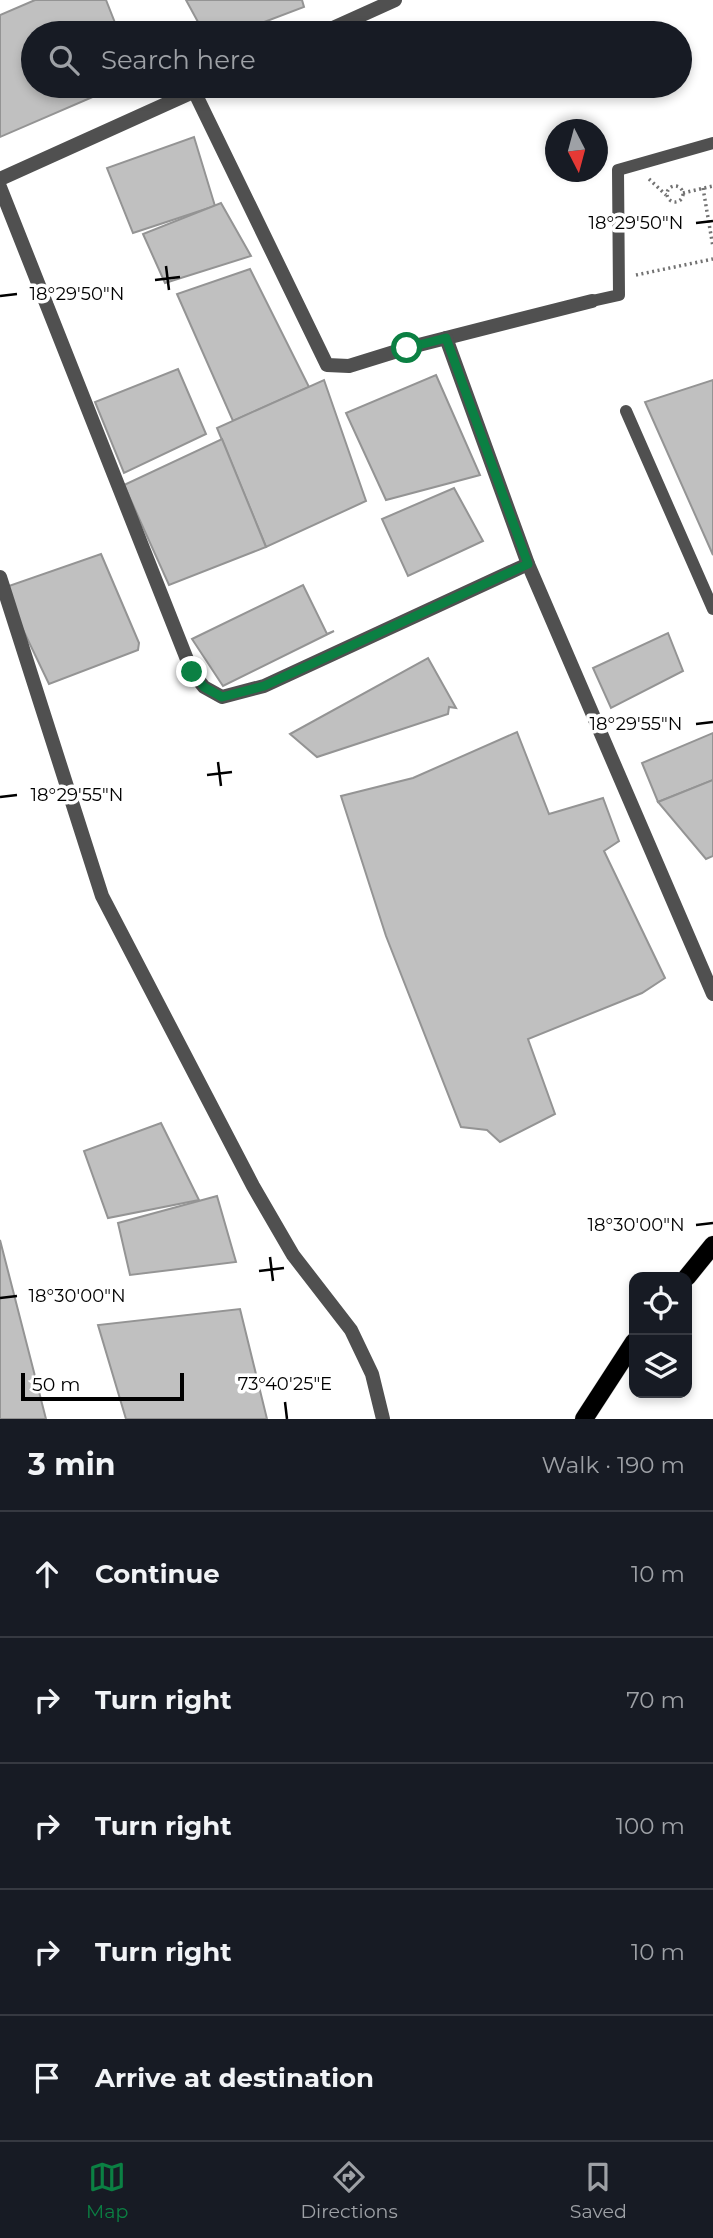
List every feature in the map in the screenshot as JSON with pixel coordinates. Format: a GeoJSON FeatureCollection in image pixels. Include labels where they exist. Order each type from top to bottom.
{"type":"FeatureCollection","features":[{"type":"Feature","properties":{"kind":"main road"},"geometry":{"type":"LineString","coordinates":[[691,1272],[713,1245]]}},
{"type":"Feature","properties":{"kind":"main road"},"geometry":{"type":"LineString","coordinates":[[584,1419],[629,1350]]}},
{"type":"Feature","properties":{"kind":"street"},"geometry":{"type":"LineString","coordinates":[[349,21],[395,0]]}},
{"type":"Feature","properties":{"kind":"street"},"geometry":{"type":"LineString","coordinates":[[0,180],[180,98]]}},
{"type":"Feature","properties":{"kind":"street"},"geometry":{"type":"LineString","coordinates":[[204,98],[327,365],[349,366],[592,301]]}},
{"type":"Feature","properties":{"kind":"street"},"geometry":{"type":"LineString","coordinates":[[0,187],[187,659],[204,687],[222,697],[264,686],[528,564]]}},
{"type":"Feature","properties":{"kind":"street"},"geometry":{"type":"LineString","coordinates":[[446,338],[528,564],[713,994]]}},
{"type":"Feature","properties":{"kind":"street"},"geometry":{"type":"LineString","coordinates":[[0,577],[102,896],[253,1186],[293,1255],[351,1330],[372,1374],[383,1419]]}},
{"type":"Feature","properties":{"kind":"lane"},"geometry":{"type":"LineString","coordinates":[[592,301],[619,295],[618,170],[713,143]]}},
{"type":"Feature","properties":{"kind":"lane"},"geometry":{"type":"LineString","coordinates":[[626,411],[713,609]]}},
{"type":"Feature","properties":{"kind":"path"},"geometry":{"type":"LineString","coordinates":[[644,162],[649,180],[676,202],[683,193],[713,186]]}},
{"type":"Feature","properties":{"kind":"path"},"geometry":{"type":"LineString","coordinates":[[668,197],[668,192],[674,187],[683,193]]}},
{"type":"Feature","properties":{"kind":"path"},"geometry":{"type":"LineString","coordinates":[[703,188],[713,247]]}},
{"type":"Feature","properties":{"kind":"path"},"geometry":{"type":"LineString","coordinates":[[619,279],[713,259]]}},
{"type":"Feature","properties":{"kind":"building"},"geometry":{"type":"Polygon","coordinates":[[[35,0],[106,0],[114,21],[21,21],[21,98],[90,98],[0,137],[0,15],[35,0]]]}},
{"type":"Feature","properties":{"kind":"building"},"geometry":{"type":"Polygon","coordinates":[[[186,0],[302,0],[304,7],[267,21],[197,21],[186,0]]]}},
{"type":"Feature","properties":{"kind":"building"},"geometry":{"type":"Polygon","coordinates":[[[194,137],[215,206],[133,233],[107,168],[194,137]]]}},
{"type":"Feature","properties":{"kind":"building"},"geometry":{"type":"Polygon","coordinates":[[[221,203],[251,256],[165,283],[143,234],[221,203]]]}},
{"type":"Feature","properties":{"kind":"building"},"geometry":{"type":"Polygon","coordinates":[[[250,269],[309,387],[233,421],[177,294],[250,269]]]}},
{"type":"Feature","properties":{"kind":"building"},"geometry":{"type":"Polygon","coordinates":[[[178,369],[206,434],[124,473],[95,402],[178,369]]]}},
{"type":"Feature","properties":{"kind":"building"},"geometry":{"type":"Polygon","coordinates":[[[436,375],[480,475],[386,500],[346,413],[436,375]]]}},
{"type":"Feature","properties":{"kind":"building"},"geometry":{"type":"Polygon","coordinates":[[[324,380],[366,501],[266,547],[217,428],[324,380]]]}},
{"type":"Feature","properties":{"kind":"building"},"geometry":{"type":"Polygon","coordinates":[[[713,380],[713,555],[645,402],[713,380]]]}},
{"type":"Feature","properties":{"kind":"building"},"geometry":{"type":"Polygon","coordinates":[[[222,439],[266,547],[169,585],[124,485],[222,439]]]}},
{"type":"Feature","properties":{"kind":"building"},"geometry":{"type":"Polygon","coordinates":[[[454,488],[483,541],[408,576],[382,519],[454,488]]]}},
{"type":"Feature","properties":{"kind":"building"},"geometry":{"type":"Polygon","coordinates":[[[101,554],[139,643],[138,650],[49,684],[3,588],[101,554]]]}},
{"type":"Feature","properties":{"kind":"building"},"geometry":{"type":"Polygon","coordinates":[[[303,585],[327,634],[334,631],[223,686],[192,639],[303,585]]]}},
{"type":"Feature","properties":{"kind":"building"},"geometry":{"type":"Polygon","coordinates":[[[668,633],[683,671],[611,708],[593,668],[668,633]]]}},
{"type":"Feature","properties":{"kind":"building"},"geometry":{"type":"Polygon","coordinates":[[[428,658],[456,708],[449,707],[448,714],[317,757],[290,734],[428,658]]]}},
{"type":"Feature","properties":{"kind":"building"},"geometry":{"type":"Polygon","coordinates":[[[517,732],[549,814],[603,798],[619,841],[604,851],[665,978],[642,993],[528,1039],[555,1114],[500,1142],[487,1130],[461,1127],[386,936],[341,796],[413,778],[517,732]]]}},
{"type":"Feature","properties":{"kind":"building"},"geometry":{"type":"Polygon","coordinates":[[[713,733],[713,780],[658,802],[642,763],[713,733]]]}},
{"type":"Feature","properties":{"kind":"building"},"geometry":{"type":"Polygon","coordinates":[[[713,780],[713,856],[706,859],[658,802],[713,780]]]}},
{"type":"Feature","properties":{"kind":"building"},"geometry":{"type":"Polygon","coordinates":[[[161,1123],[199,1200],[108,1218],[84,1151],[161,1123]]]}},
{"type":"Feature","properties":{"kind":"building"},"geometry":{"type":"Polygon","coordinates":[[[217,1196],[236,1262],[130,1275],[118,1223],[217,1196]]]}},
{"type":"Feature","properties":{"kind":"building"},"geometry":{"type":"Polygon","coordinates":[[[0,1240],[46,1419],[0,1419],[0,1240]]]}},
{"type":"Feature","properties":{"kind":"building"},"geometry":{"type":"Polygon","coordinates":[[[240,1309],[267,1419],[126,1419],[98,1325],[240,1309]]]}},
{"type":"Feature","properties":{"kind":"route"},"geometry":{"type":"LineString","coordinates":[[192,672],[204,687],[222,697],[264,686],[528,564],[446,338],[407,348]]}}]}
